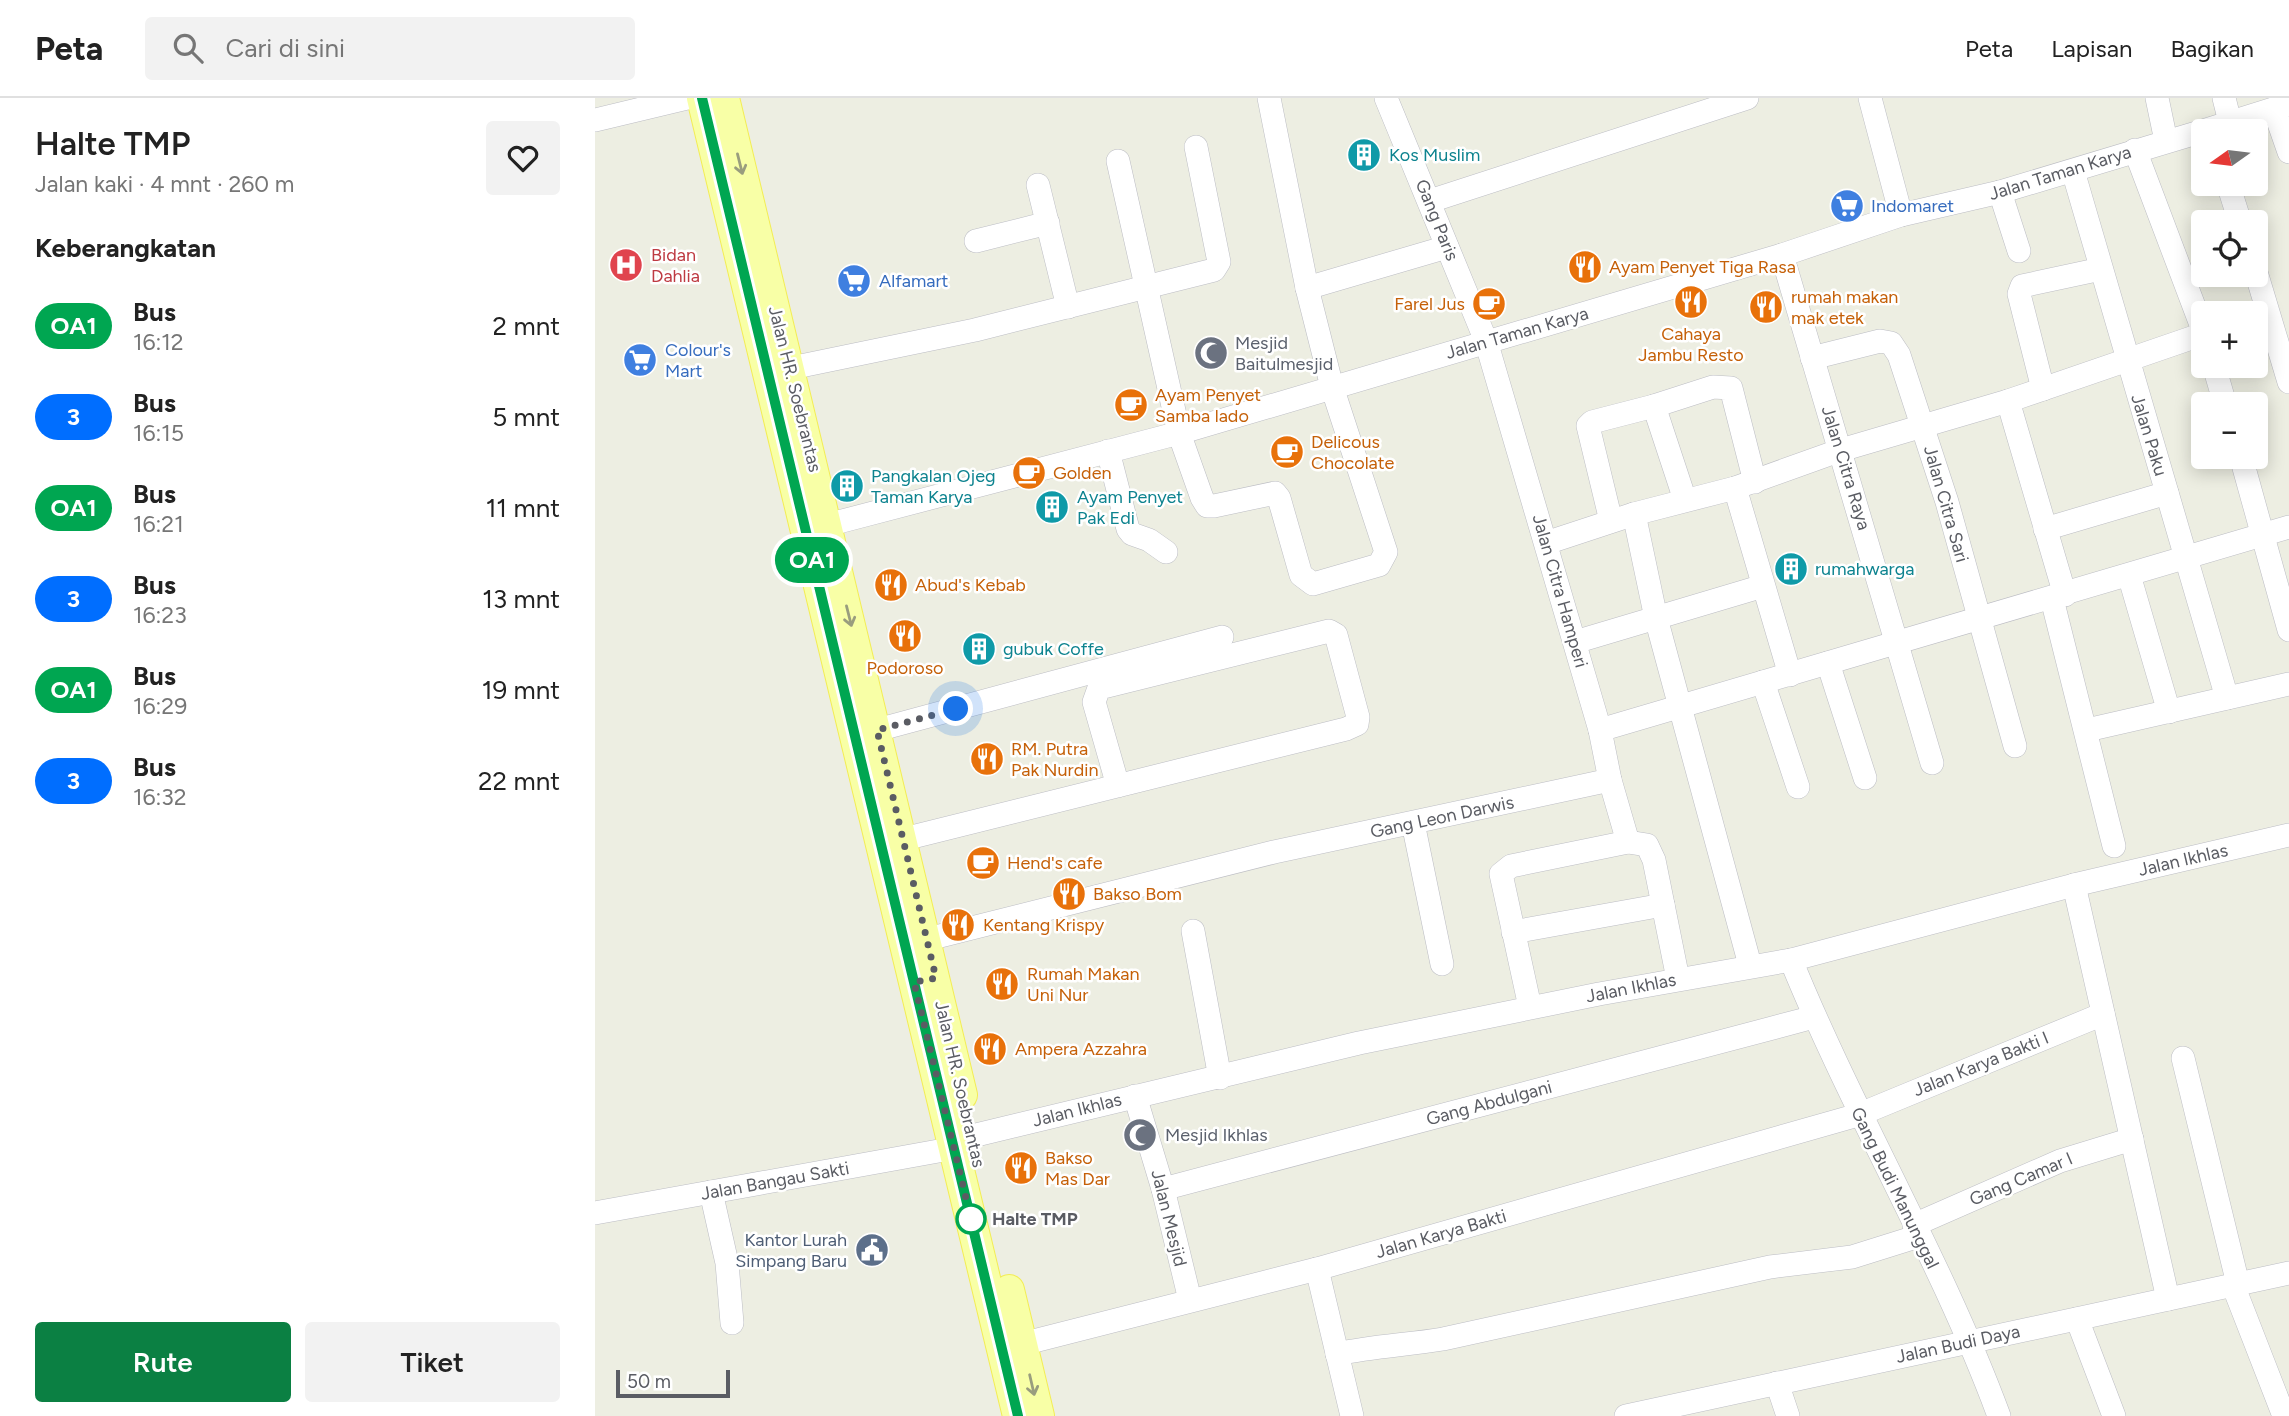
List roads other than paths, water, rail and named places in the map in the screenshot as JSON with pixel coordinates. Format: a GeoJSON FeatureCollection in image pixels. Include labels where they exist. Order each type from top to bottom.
{"type":"FeatureCollection","features":[{"type":"Feature","properties":{"kind":"main road","name":"Jalan HR. Soebrantas"},"geometry":{"type":"LineString","coordinates":[[702,98],[791,368],[928,939],[925,980]]}},
{"type":"Feature","properties":{"kind":"main road","name":"Jalan HR. Soebrantas"},"geometry":{"type":"LineString","coordinates":[[724,98],[747,238],[963,1142],[1018,1416]]}},
{"type":"Feature","properties":{"kind":"main road","name":"Jalan HR. Soebrantas"},"geometry":{"type":"LineString","coordinates":[[963,1142],[1022,1344],[1039,1416]]}},
{"type":"Feature","properties":{"kind":"street"},"geometry":{"type":"LineString","coordinates":[[595,120],[687,98]]}},
{"type":"Feature","properties":{"kind":"street"},"geometry":{"type":"LineString","coordinates":[[1118,161],[1179,433],[1207,506],[1275,493],[1279,498],[1301,575],[1313,584],[1380,565],[1386,552],[1332,387],[1307,288],[1269,98]]}},
{"type":"Feature","properties":{"kind":"street","name":"Gang Paris"},"geometry":{"type":"LineString","coordinates":[[1386,98],[1486,341]]}},
{"type":"Feature","properties":{"kind":"street"},"geometry":{"type":"LineString","coordinates":[[1870,98],[1901,215]]}},
{"type":"Feature","properties":{"kind":"street"},"geometry":{"type":"LineString","coordinates":[[2157,98],[2166,141]]}},
{"type":"Feature","properties":{"kind":"street"},"geometry":{"type":"LineString","coordinates":[[2216,119],[2224,98]]}},
{"type":"Feature","properties":{"kind":"street"},"geometry":{"type":"LineString","coordinates":[[1430,201],[1737,99]]}},
{"type":"Feature","properties":{"kind":"street"},"geometry":{"type":"LineString","coordinates":[[2282,107],[2289,152]]}},
{"type":"Feature","properties":{"kind":"street","name":"Jalan Taman Karya"},"geometry":{"type":"LineString","coordinates":[[2244,119],[2282,107]]}},
{"type":"Feature","properties":{"kind":"street","name":"Jalan Taman Karya"},"geometry":{"type":"LineString","coordinates":[[827,526],[1179,433],[1782,255],[1901,215],[2000,192],[2191,134]]}},
{"type":"Feature","properties":{"kind":"street"},"geometry":{"type":"LineString","coordinates":[[791,368],[1068,307],[1149,296],[1214,270],[1219,262],[1196,147]]}},
{"type":"Feature","properties":{"kind":"street"},"geometry":{"type":"LineString","coordinates":[[2136,150],[2192,301]]}},
{"type":"Feature","properties":{"kind":"street","name":"Jalan Paku"},"geometry":{"type":"LineString","coordinates":[[2073,171],[2227,698]]}},
{"type":"Feature","properties":{"kind":"street"},"geometry":{"type":"LineString","coordinates":[[1038,185],[1068,307]]}},
{"type":"Feature","properties":{"kind":"street"},"geometry":{"type":"LineString","coordinates":[[2000,192],[2019,251]]}},
{"type":"Feature","properties":{"kind":"street"},"geometry":{"type":"LineString","coordinates":[[976,241],[1048,223]]}},
{"type":"Feature","properties":{"kind":"street"},"geometry":{"type":"LineString","coordinates":[[1307,288],[1447,247]]}},
{"type":"Feature","properties":{"kind":"street","name":"Jalan Citra Raya"},"geometry":{"type":"LineString","coordinates":[[1782,255],[1933,763]]}},
{"type":"Feature","properties":{"kind":"street"},"geometry":{"type":"LineString","coordinates":[[2043,389],[2019,293],[2022,286],[2101,269]]}},
{"type":"Feature","properties":{"kind":"street"},"geometry":{"type":"LineString","coordinates":[[2262,287],[2289,382]]}},
{"type":"Feature","properties":{"kind":"street"},"geometry":{"type":"LineString","coordinates":[[1546,543],[1634,514],[1745,485],[1841,450],[2008,401],[2127,362],[2191,337]]}},
{"type":"Feature","properties":{"kind":"street","name":"Jalan Citra Hamperi"},"geometry":{"type":"LineString","coordinates":[[1486,341],[1600,730],[1610,780],[1628,842]]}},
{"type":"Feature","properties":{"kind":"street","name":"Jalan Citra Sari"},"geometry":{"type":"LineString","coordinates":[[1812,358],[1880,341],[1891,343],[1899,355],[1923,425],[2015,746]]}},
{"type":"Feature","properties":{"kind":"street"},"geometry":{"type":"LineString","coordinates":[[1611,521],[1588,426],[1592,422],[1713,387],[1731,388],[1763,586],[1790,675]]}},
{"type":"Feature","properties":{"kind":"street"},"geometry":{"type":"LineString","coordinates":[[2008,401],[2045,529],[2114,846]]}},
{"type":"Feature","properties":{"kind":"street"},"geometry":{"type":"LineString","coordinates":[[1654,406],[1685,500]]}},
{"type":"Feature","properties":{"kind":"street"},"geometry":{"type":"LineString","coordinates":[[1108,451],[1128,528],[1132,534],[1149,540],[1166,552]]}},
{"type":"Feature","properties":{"kind":"street"},"geometry":{"type":"LineString","coordinates":[[2244,469],[2289,630]]}},
{"type":"Feature","properties":{"kind":"street"},"geometry":{"type":"LineString","coordinates":[[2045,529],[2167,493]]}},
{"type":"Feature","properties":{"kind":"street"},"geometry":{"type":"LineString","coordinates":[[1634,514],[1656,618],[1682,705],[1750,965]]}},
{"type":"Feature","properties":{"kind":"street"},"geometry":{"type":"LineString","coordinates":[[1600,730],[1898,641],[2059,597],[2289,527]]}},
{"type":"Feature","properties":{"kind":"street"},"geometry":{"type":"LineString","coordinates":[[2129,575],[2169,712]]}},
{"type":"Feature","properties":{"kind":"street"},"geometry":{"type":"LineString","coordinates":[[1574,642],[1763,586]]}},
{"type":"Feature","properties":{"kind":"street"},"geometry":{"type":"LineString","coordinates":[[877,730],[1226,646],[1329,631],[1336,635],[1341,646],[1358,717],[1357,724],[904,839]]}},
{"type":"Feature","properties":{"kind":"street"},"geometry":{"type":"LineString","coordinates":[[1118,786],[1094,702],[1099,688],[1226,646]]}},
{"type":"Feature","properties":{"kind":"street"},"geometry":{"type":"LineString","coordinates":[[1828,663],[1865,778]]}},
{"type":"Feature","properties":{"kind":"street"},"geometry":{"type":"LineString","coordinates":[[1763,682],[1798,787]]}},
{"type":"Feature","properties":{"kind":"street"},"geometry":{"type":"LineString","coordinates":[[2087,730],[2289,684]]}},
{"type":"Feature","properties":{"kind":"street","name":"Gang Leon Darwis"},"geometry":{"type":"LineString","coordinates":[[928,939],[1274,852],[1610,780]]}},
{"type":"Feature","properties":{"kind":"street"},"geometry":{"type":"LineString","coordinates":[[1413,823],[1442,964]]}},
{"type":"Feature","properties":{"kind":"street","name":"Jalan Ikhlas"},"geometry":{"type":"LineString","coordinates":[[963,1142],[1135,1096],[1359,1043],[1530,1007],[1750,965],[1791,960],[2074,885],[2289,835]]}},
{"type":"Feature","properties":{"kind":"street"},"geometry":{"type":"LineString","coordinates":[[1530,1007],[1501,880],[1503,871],[1511,866],[1628,842],[1647,845],[1654,860],[1678,979]]}},
{"type":"Feature","properties":{"kind":"street"},"geometry":{"type":"LineString","coordinates":[[2074,885],[2168,1299]]}},
{"type":"Feature","properties":{"kind":"street"},"geometry":{"type":"LineString","coordinates":[[1513,933],[1663,905]]}},
{"type":"Feature","properties":{"kind":"street"},"geometry":{"type":"LineString","coordinates":[[1193,932],[1220,1078]]}},
{"type":"Feature","properties":{"kind":"street","name":"Gang Budi Manunggal"},"geometry":{"type":"LineString","coordinates":[[1791,960],[1858,1115],[1971,1341],[1999,1416]]}},
{"type":"Feature","properties":{"kind":"street","name":"Jalan Karya Bakti I"},"geometry":{"type":"LineString","coordinates":[[1858,1115],[2103,1014]]}},
{"type":"Feature","properties":{"kind":"street","name":"Gang Abdulgani"},"geometry":{"type":"LineString","coordinates":[[1163,1189],[1814,1017]]}},
{"type":"Feature","properties":{"kind":"street"},"geometry":{"type":"LineString","coordinates":[[2183,1058],[2235,1284],[2284,1416]]}},
{"type":"Feature","properties":{"kind":"street","name":"Jalan Mesjid"},"geometry":{"type":"LineString","coordinates":[[1135,1096],[1163,1189],[1190,1300]]}},
{"type":"Feature","properties":{"kind":"street","name":"Jalan Karya Bakti"},"geometry":{"type":"LineString","coordinates":[[1022,1344],[1317,1269],[1858,1115]]}},
{"type":"Feature","properties":{"kind":"street","name":"Gang Camar I"},"geometry":{"type":"LineString","coordinates":[[1337,1354],[1382,1345],[1404,1346],[1443,1339],[1770,1267],[1852,1257],[1916,1231],[2060,1161],[2131,1139]]}},
{"type":"Feature","properties":{"kind":"street","name":"Jalan Bangau Sakti"},"geometry":{"type":"LineString","coordinates":[[595,1213],[963,1142]]}},
{"type":"Feature","properties":{"kind":"street"},"geometry":{"type":"LineString","coordinates":[[711,1192],[727,1263],[732,1323]]}},
{"type":"Feature","properties":{"kind":"street"},"geometry":{"type":"LineString","coordinates":[[1317,1269],[1352,1416]]}},
{"type":"Feature","properties":{"kind":"street","name":"Jalan Budi Daya"},"geometry":{"type":"LineString","coordinates":[[1626,1416],[2289,1273]]}},
{"type":"Feature","properties":{"kind":"street"},"geometry":{"type":"LineString","coordinates":[[2077,1319],[2114,1416]]}},
{"type":"Feature","properties":{"kind":"street"},"geometry":{"type":"LineString","coordinates":[[1777,1383],[1787,1416]]}},
{"type":"Feature","properties":{"kind":"place","name":"Kos Muslim"},"geometry":{"type":"Point","coordinates":[1364,155]}},
{"type":"Feature","properties":{"kind":"place","name":"Indomaret"},"geometry":{"type":"Point","coordinates":[1847,206]}},
{"type":"Feature","properties":{"kind":"place","name":"Bidan Dahlia"},"geometry":{"type":"Point","coordinates":[626,265]}},
{"type":"Feature","properties":{"kind":"place","name":"Ayam Penyet Tiga Rasa"},"geometry":{"type":"Point","coordinates":[1585,267]}},
{"type":"Feature","properties":{"kind":"place","name":"Alfamart"},"geometry":{"type":"Point","coordinates":[854,281]}},
{"type":"Feature","properties":{"kind":"place","name":"Cahaya Jambu Resto"},"geometry":{"type":"Point","coordinates":[1691,302]}},
{"type":"Feature","properties":{"kind":"place","name":"Farel Jus"},"geometry":{"type":"Point","coordinates":[1489,304]}},
{"type":"Feature","properties":{"kind":"place","name":"rumah makan mak etek"},"geometry":{"type":"Point","coordinates":[1766,307]}},
{"type":"Feature","properties":{"kind":"place","name":"Mesjid Baitulmesjid"},"geometry":{"type":"Point","coordinates":[1211,353]}},
{"type":"Feature","properties":{"kind":"place","name":"Colour's Mart"},"geometry":{"type":"Point","coordinates":[640,360]}},
{"type":"Feature","properties":{"kind":"place","name":"Ayam Penyet Samba lado"},"geometry":{"type":"Point","coordinates":[1131,405]}},
{"type":"Feature","properties":{"kind":"place","name":"Delicous Chocolate"},"geometry":{"type":"Point","coordinates":[1287,452]}},
{"type":"Feature","properties":{"kind":"place","name":"Golden"},"geometry":{"type":"Point","coordinates":[1029,473]}},
{"type":"Feature","properties":{"kind":"place","name":"Pangkalan Ojeg Taman Karya"},"geometry":{"type":"Point","coordinates":[847,486]}},
{"type":"Feature","properties":{"kind":"place","name":"Ayam Penyet Pak Edi"},"geometry":{"type":"Point","coordinates":[1052,507]}},
{"type":"Feature","properties":{"kind":"place","name":"rumahwarga"},"geometry":{"type":"Point","coordinates":[1791,569]}},
{"type":"Feature","properties":{"kind":"place","name":"Abud's Kebab"},"geometry":{"type":"Point","coordinates":[891,585]}},
{"type":"Feature","properties":{"kind":"place","name":"Podoroso"},"geometry":{"type":"Point","coordinates":[905,636]}},
{"type":"Feature","properties":{"kind":"place","name":"gubuk Coffe"},"geometry":{"type":"Point","coordinates":[979,649]}},
{"type":"Feature","properties":{"kind":"place","name":"RM. Putra Pak Nurdin"},"geometry":{"type":"Point","coordinates":[987,759]}},
{"type":"Feature","properties":{"kind":"place","name":"Hend's cafe"},"geometry":{"type":"Point","coordinates":[983,863]}},
{"type":"Feature","properties":{"kind":"place","name":"Bakso Bom"},"geometry":{"type":"Point","coordinates":[1069,894]}},
{"type":"Feature","properties":{"kind":"place","name":"Kentang Krispy"},"geometry":{"type":"Point","coordinates":[958,925]}},
{"type":"Feature","properties":{"kind":"place","name":"Rumah Makan Uni Nur"},"geometry":{"type":"Point","coordinates":[1002,984]}},
{"type":"Feature","properties":{"kind":"place","name":"Ampera Azzahra"},"geometry":{"type":"Point","coordinates":[990,1049]}},
{"type":"Feature","properties":{"kind":"place","name":"Mesjid Ikhlas"},"geometry":{"type":"Point","coordinates":[1140,1135]}},
{"type":"Feature","properties":{"kind":"place","name":"Bakso Mas Dar"},"geometry":{"type":"Point","coordinates":[1021,1168]}},
{"type":"Feature","properties":{"kind":"place","name":"Halte TMP"},"geometry":{"type":"Point","coordinates":[971,1219]}},
{"type":"Feature","properties":{"kind":"place","name":"Kantor Lurah Simpang Baru"},"geometry":{"type":"Point","coordinates":[872,1250]}}]}
